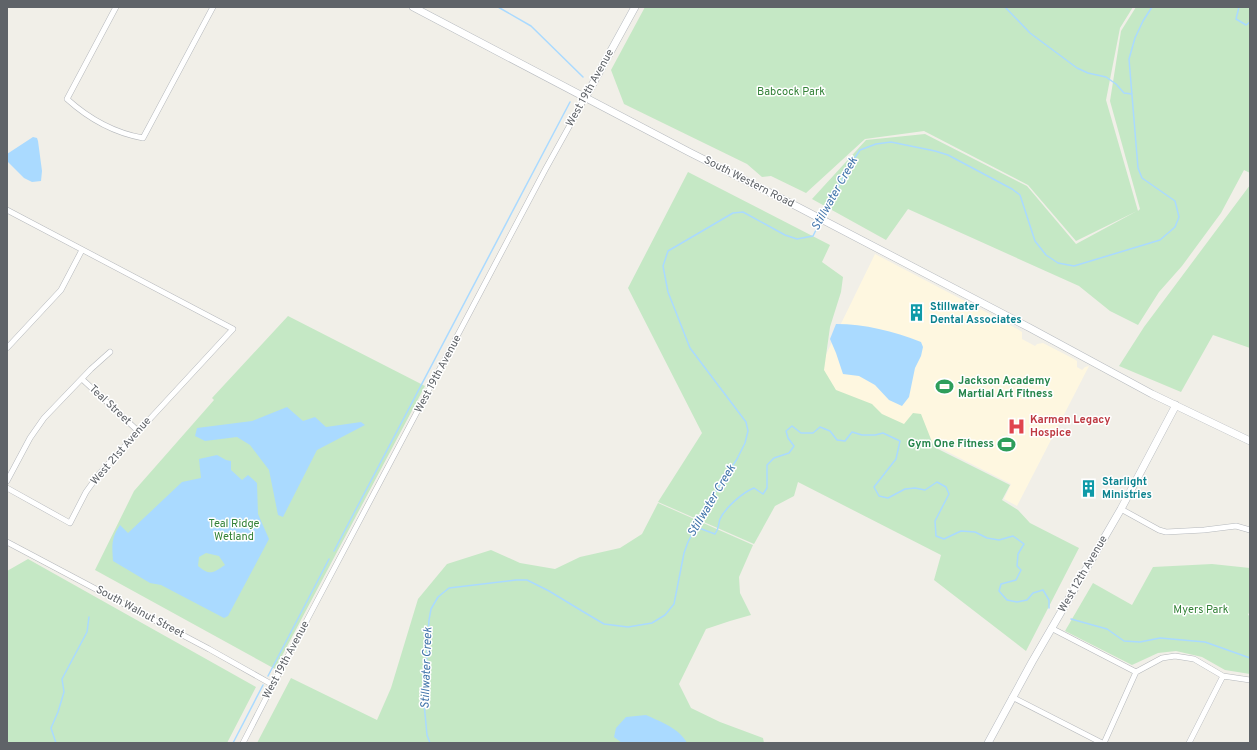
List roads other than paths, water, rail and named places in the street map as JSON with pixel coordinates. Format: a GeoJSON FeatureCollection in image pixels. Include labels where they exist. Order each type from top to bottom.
{"type":"FeatureCollection","features":[{"type":"Feature","properties":{"kind":"main road","name":"South Western Road"},"geometry":{"type":"LineString","coordinates":[[413,7],[585,98],[1023,324],[1152,394],[1176,405]]}},
{"type":"Feature","properties":{"kind":"main road","name":"West 19th Avenue"},"geometry":{"type":"LineString","coordinates":[[585,98],[635,7]]}},
{"type":"Feature","properties":{"kind":"main road"},"geometry":{"type":"LineString","coordinates":[[1176,405],[1250,441]]}},
{"type":"Feature","properties":{"kind":"main road","name":"West 12th Avenue"},"geometry":{"type":"LineString","coordinates":[[988,743],[1012,697],[1121,509],[1176,405]]}},
{"type":"Feature","properties":{"kind":"street"},"geometry":{"type":"LineString","coordinates":[[116,7],[67,98],[77,108],[104,125],[129,136],[143,138],[213,7]]}},
{"type":"Feature","properties":{"kind":"street","name":"West 19th Avenue"},"geometry":{"type":"LineString","coordinates":[[243,743],[545,170],[585,98]]}},
{"type":"Feature","properties":{"kind":"street"},"geometry":{"type":"LineString","coordinates":[[7,210],[82,250],[61,290],[7,348]]}},
{"type":"Feature","properties":{"kind":"street","name":"West 21st Avenue"},"geometry":{"type":"LineString","coordinates":[[7,488],[70,523],[86,492],[99,474],[233,328],[82,250]]}},
{"type":"Feature","properties":{"kind":"street"},"geometry":{"type":"LineString","coordinates":[[7,481],[30,438],[44,418],[110,352]]}},
{"type":"Feature","properties":{"kind":"street","name":"Teal Street"},"geometry":{"type":"LineString","coordinates":[[82,379],[138,431]]}},
{"type":"Feature","properties":{"kind":"street"},"geometry":{"type":"LineString","coordinates":[[1121,509],[1159,530],[1166,532],[1204,530],[1236,526],[1250,530]]}},
{"type":"Feature","properties":{"kind":"street","name":"South Walnut Street"},"geometry":{"type":"LineString","coordinates":[[7,542],[209,648],[273,684]]}},
{"type":"Feature","properties":{"kind":"street"},"geometry":{"type":"LineString","coordinates":[[1052,628],[1136,672]]}},
{"type":"Feature","properties":{"kind":"street"},"geometry":{"type":"LineString","coordinates":[[1012,697],[1103,743],[1136,672],[1162,658],[1175,656],[1194,660],[1223,676],[1250,680]]}},
{"type":"Feature","properties":{"kind":"street"},"geometry":{"type":"LineString","coordinates":[[1189,743],[1223,676]]}},
{"type":"Feature","properties":{"kind":"water"},"geometry":{"type":"Polygon","coordinates":[[[33,137],[37,138],[38,141],[42,171],[41,181],[32,182],[24,178],[7,161],[7,154],[33,137]]]}},
{"type":"Feature","properties":{"kind":"water"},"geometry":{"type":"Polygon","coordinates":[[[836,324],[858,325],[879,329],[921,342],[923,347],[921,356],[915,368],[909,397],[902,406],[889,400],[875,385],[859,376],[843,374],[830,339],[836,324]]]}},
{"type":"Feature","properties":{"kind":"water"},"geometry":{"type":"Polygon","coordinates":[[[287,407],[303,421],[315,417],[326,427],[361,422],[365,425],[317,450],[283,517],[278,515],[269,470],[250,445],[237,437],[205,441],[195,436],[197,428],[252,421],[287,407]]]}},
{"type":"Feature","properties":{"kind":"water"},"geometry":{"type":"Polygon","coordinates":[[[217,455],[231,461],[231,470],[242,480],[248,475],[257,483],[258,514],[269,539],[228,616],[224,618],[161,585],[150,583],[113,561],[113,542],[120,525],[128,533],[182,482],[201,478],[199,459],[217,455]],[[206,553],[199,557],[198,566],[206,571],[212,572],[225,565],[219,556],[206,553]]]}},
{"type":"Feature","properties":{"kind":"water"},"geometry":{"type":"Polygon","coordinates":[[[646,715],[674,729],[684,738],[687,743],[622,743],[614,737],[616,728],[626,717],[646,715]]]}},
{"type":"Feature","properties":{"kind":"waterway"},"geometry":{"type":"LineString","coordinates":[[498,7],[531,26],[583,77]]}},
{"type":"Feature","properties":{"kind":"waterway"},"geometry":{"type":"LineString","coordinates":[[1005,7],[1030,33],[1077,68],[1088,73],[1106,77],[1116,84],[1124,93],[1132,94]]}},
{"type":"Feature","properties":{"kind":"waterway","name":"Stillwater Creek"},"geometry":{"type":"LineString","coordinates":[[822,217],[850,165],[860,150],[876,144],[891,142],[948,155],[1012,189],[1020,195],[1035,241],[1046,255],[1058,263],[1074,266],[1160,240],[1175,227],[1179,217],[1175,201],[1142,178],[1138,168],[1129,59],[1135,38],[1152,7]]}},
{"type":"Feature","properties":{"kind":"waterway","name":"Stillwater Creek"},"geometry":{"type":"LineString","coordinates":[[1239,7],[1236,19],[1246,25],[1250,22]]}},
{"type":"Feature","properties":{"kind":"waterway"},"geometry":{"type":"LineString","coordinates":[[334,551],[570,102]]}},
{"type":"Feature","properties":{"kind":"waterway","name":"Stillwater Creek"},"geometry":{"type":"LineString","coordinates":[[430,743],[427,735],[424,703],[429,620],[431,609],[438,597],[449,588],[527,580],[549,591],[604,624],[628,627],[652,623],[665,615],[674,604],[684,553],[688,542],[709,502],[737,459],[745,443],[748,431],[746,422],[690,348],[668,292],[663,266],[668,251],[733,213],[743,212],[785,235],[797,239],[813,236],[821,220]]}},
{"type":"Feature","properties":{"kind":"waterway"},"geometry":{"type":"LineString","coordinates":[[696,527],[715,534],[722,515],[730,505],[754,488],[763,494],[767,488],[767,465],[774,458],[789,453],[794,446],[788,438],[786,431],[792,426],[801,433],[813,433],[820,427],[830,431],[837,440],[845,441],[852,432],[862,435],[875,435],[883,433],[900,441],[896,459],[874,487],[879,496],[888,498],[905,489],[915,488],[925,490],[937,482],[946,487],[949,494],[935,521],[936,536],[944,539],[961,531],[975,532],[987,538],[999,540],[1013,536],[1024,544],[1018,554],[1017,566],[1021,570],[1016,580],[1001,584],[999,591],[1007,600],[1017,602],[1027,600],[1033,593],[1043,590],[1049,600],[1049,608]]}},
{"type":"Feature","properties":{"kind":"waterway"},"geometry":{"type":"LineString","coordinates":[[268,676],[329,559]]}},
{"type":"Feature","properties":{"kind":"waterway"},"geometry":{"type":"LineString","coordinates":[[56,743],[51,728],[64,692],[62,679],[87,632],[89,617]]}},
{"type":"Feature","properties":{"kind":"waterway"},"geometry":{"type":"LineString","coordinates":[[1071,619],[1107,629],[1124,641],[1140,642],[1160,638],[1205,642],[1250,658]]}},
{"type":"Feature","properties":{"kind":"waterway"},"geometry":{"type":"LineString","coordinates":[[233,743],[263,685]]}},
{"type":"Feature","properties":{"kind":"place","name":"Stillwater Dental Associates"},"geometry":{"type":"Point","coordinates":[917,313]}},
{"type":"Feature","properties":{"kind":"place","name":"Jackson Academy Martial Art Fitness"},"geometry":{"type":"Point","coordinates":[945,387]}},
{"type":"Feature","properties":{"kind":"place","name":"Karmen Legacy Hospice"},"geometry":{"type":"Point","coordinates":[1017,426]}},
{"type":"Feature","properties":{"kind":"place","name":"Gym One Fitness"},"geometry":{"type":"Point","coordinates":[1007,444]}},
{"type":"Feature","properties":{"kind":"place","name":"Starlight Ministries"},"geometry":{"type":"Point","coordinates":[1089,488]}},
{"type":"Feature","properties":{"kind":"park label","name":"Babcock Park"},"geometry":{"type":"Point","coordinates":[791,92]}},
{"type":"Feature","properties":{"kind":"park label","name":"Teal Ridge Wetland"},"geometry":{"type":"Point","coordinates":[234,530]}},
{"type":"Feature","properties":{"kind":"park label","name":"Myers Park"},"geometry":{"type":"Point","coordinates":[1201,610]}}]}
